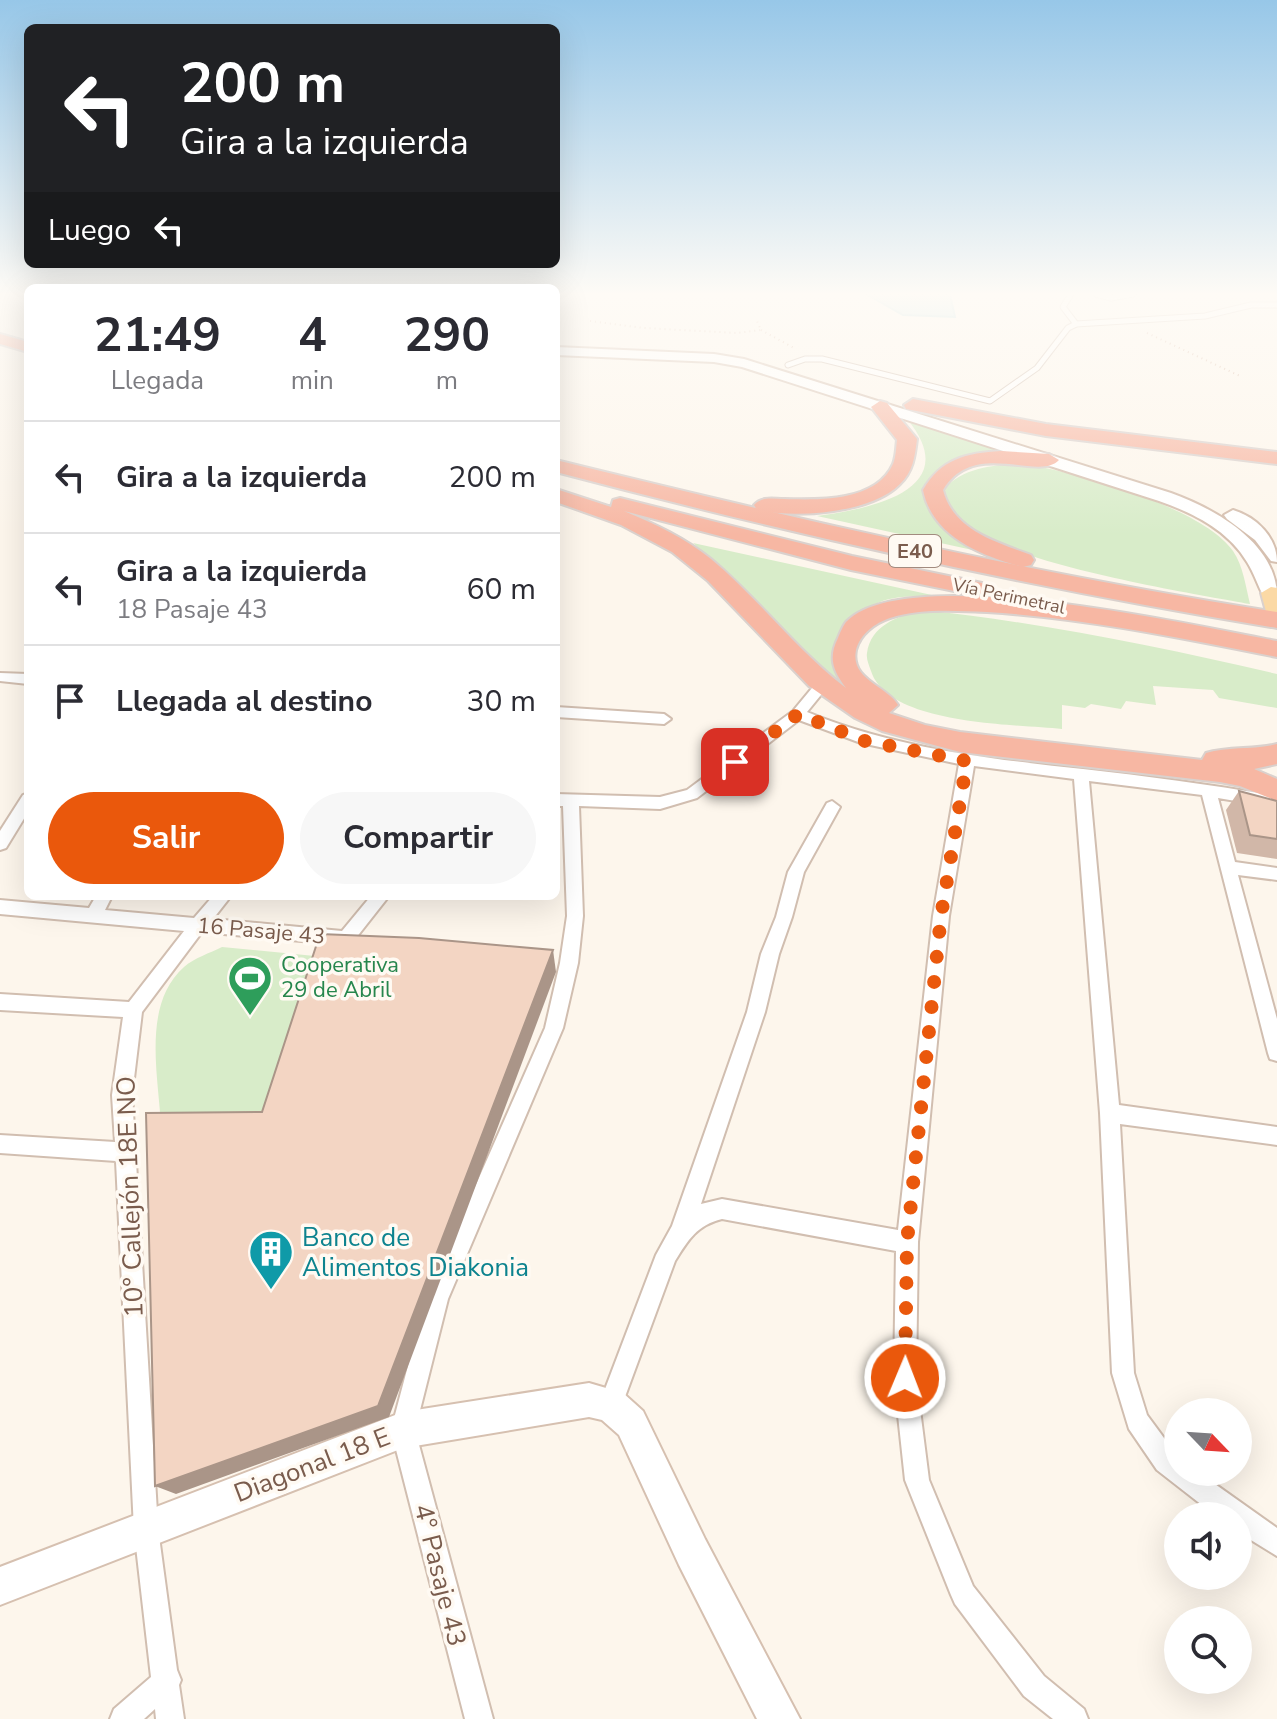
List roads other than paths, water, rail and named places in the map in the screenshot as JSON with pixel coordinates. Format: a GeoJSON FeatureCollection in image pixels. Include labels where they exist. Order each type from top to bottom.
{"type":"FeatureCollection","features":[{"type":"Feature","properties":{"kind":"highway"},"geometry":{"type":"LineString","coordinates":[[616,482],[762,505],[807,506],[857,499],[892,482],[907,457],[907,439],[858,394]]}},
{"type":"Feature","properties":{"kind":"highway"},"geometry":{"type":"LineString","coordinates":[[913,405],[1029,428],[1277,458]]}},
{"type":"Feature","properties":{"kind":"highway"},"geometry":{"type":"LineString","coordinates":[[1049,460],[996,458],[959,463],[937,479],[933,490],[934,502],[953,526],[993,548],[1072,577],[1163,603]]}},
{"type":"Feature","properties":{"kind":"highway","name":"Vía Perimetral"},"geometry":{"type":"LineString","coordinates":[[560,467],[857,539],[1163,603],[1277,618]]}},
{"type":"Feature","properties":{"kind":"highway","name":"Vía Perimetral"},"geometry":{"type":"LineString","coordinates":[[560,488],[851,563],[1107,618],[1277,649]]}},
{"type":"Feature","properties":{"kind":"highway"},"geometry":{"type":"LineString","coordinates":[[560,496],[615,516],[695,558],[822,685],[879,722],[922,735],[979,745],[1220,772],[1246,777],[1277,791]]}},
{"type":"Feature","properties":{"kind":"highway"},"geometry":{"type":"LineString","coordinates":[[1107,618],[960,603],[909,604],[883,611],[858,626],[845,643],[844,659],[854,682],[873,698],[898,711],[933,721],[999,733],[1210,759],[1252,760],[1277,754]]}},
{"type":"Feature","properties":{"kind":"main road"},"geometry":{"type":"LineString","coordinates":[[797,374],[1205,513],[1244,542],[1259,565],[1277,618]]}},
{"type":"Feature","properties":{"kind":"main road"},"geometry":{"type":"LineString","coordinates":[[858,394],[913,405],[1198,497],[1245,523],[1277,557]]}},
{"type":"Feature","properties":{"kind":"main road","name":"Diagonal 18 E"},"geometry":{"type":"LineString","coordinates":[[0,1586],[145,1512],[403,1430],[589,1400],[621,1414]]}},
{"type":"Feature","properties":{"kind":"main road"},"geometry":{"type":"LineString","coordinates":[[621,1414],[779,1719]]}},
{"type":"Feature","properties":{"kind":"street"},"geometry":{"type":"LineString","coordinates":[[0,677],[24,679]]}},
{"type":"Feature","properties":{"kind":"street"},"geometry":{"type":"LineString","coordinates":[[403,1430],[437,1298],[554,1028],[562,962],[575,916],[563,801],[660,803],[692,794],[798,714],[822,685]]}},
{"type":"Feature","properties":{"kind":"street"},"geometry":{"type":"LineString","coordinates":[[560,712],[664,719]]}},
{"type":"Feature","properties":{"kind":"street"},"geometry":{"type":"LineString","coordinates":[[798,714],[865,741],[967,761],[1208,790],[1277,802]]}},
{"type":"Feature","properties":{"kind":"street"},"geometry":{"type":"LineString","coordinates":[[967,761],[941,916],[907,1242],[905,1378],[917,1480],[964,1595],[1034,1686],[1074,1719]]}},
{"type":"Feature","properties":{"kind":"street"},"geometry":{"type":"LineString","coordinates":[[1081,774],[1110,1113],[1123,1373],[1137,1421],[1165,1462],[1217,1502]]}},
{"type":"Feature","properties":{"kind":"street"},"geometry":{"type":"LineString","coordinates":[[1208,790],[1277,1053]]}},
{"type":"Feature","properties":{"kind":"street"},"geometry":{"type":"LineString","coordinates":[[0,844],[24,805]]}},
{"type":"Feature","properties":{"kind":"street"},"geometry":{"type":"LineString","coordinates":[[621,1414],[667,1255],[681,1231],[756,1012],[770,954],[796,872],[832,807]]}},
{"type":"Feature","properties":{"kind":"street"},"geometry":{"type":"LineString","coordinates":[[1229,867],[1277,874]]}},
{"type":"Feature","properties":{"kind":"street"},"geometry":{"type":"LineString","coordinates":[[94,914],[102,900]]}},
{"type":"Feature","properties":{"kind":"street","name":"10° Callejón 18E NO"},"geometry":{"type":"LineString","coordinates":[[170,1719],[168,1680],[145,1512],[122,1095],[133,1010],[220,900]]}},
{"type":"Feature","properties":{"kind":"street","name":"16 Pasaje 43"},"geometry":{"type":"LineString","coordinates":[[0,907],[354,939],[378,900]]}},
{"type":"Feature","properties":{"kind":"street"},"geometry":{"type":"LineString","coordinates":[[0,1002],[133,1010]]}},
{"type":"Feature","properties":{"kind":"street"},"geometry":{"type":"LineString","coordinates":[[1110,1113],[1277,1136]]}},
{"type":"Feature","properties":{"kind":"street"},"geometry":{"type":"LineString","coordinates":[[0,1144],[124,1152]]}},
{"type":"Feature","properties":{"kind":"street"},"geometry":{"type":"LineString","coordinates":[[681,1231],[700,1214],[722,1209],[907,1242]]}},
{"type":"Feature","properties":{"kind":"street"},"geometry":{"type":"LineString","coordinates":[[410,1313],[437,1298]]}},
{"type":"Feature","properties":{"kind":"street","name":"4° Pasaje 43"},"geometry":{"type":"LineString","coordinates":[[403,1430],[479,1719]]}},
{"type":"Feature","properties":{"kind":"street"},"geometry":{"type":"LineString","coordinates":[[145,1512],[169,1481]]}},
{"type":"Feature","properties":{"kind":"street"},"geometry":{"type":"LineString","coordinates":[[1252,1527],[1277,1543]]}},
{"type":"Feature","properties":{"kind":"street"},"geometry":{"type":"LineString","coordinates":[[124,1719],[168,1680]]}},
{"type":"Feature","properties":{"kind":"lane"},"geometry":{"type":"LineString","coordinates":[[879,374],[990,401],[1028,374]]}},
{"type":"Feature","properties":{"kind":"place","name":"Cooperativa 29 de Abril"},"geometry":{"type":"Point","coordinates":[250,1017]}},
{"type":"Feature","properties":{"kind":"place","name":"Banco de Alimentos Diakonia"},"geometry":{"type":"Point","coordinates":[271,1291]}}]}
